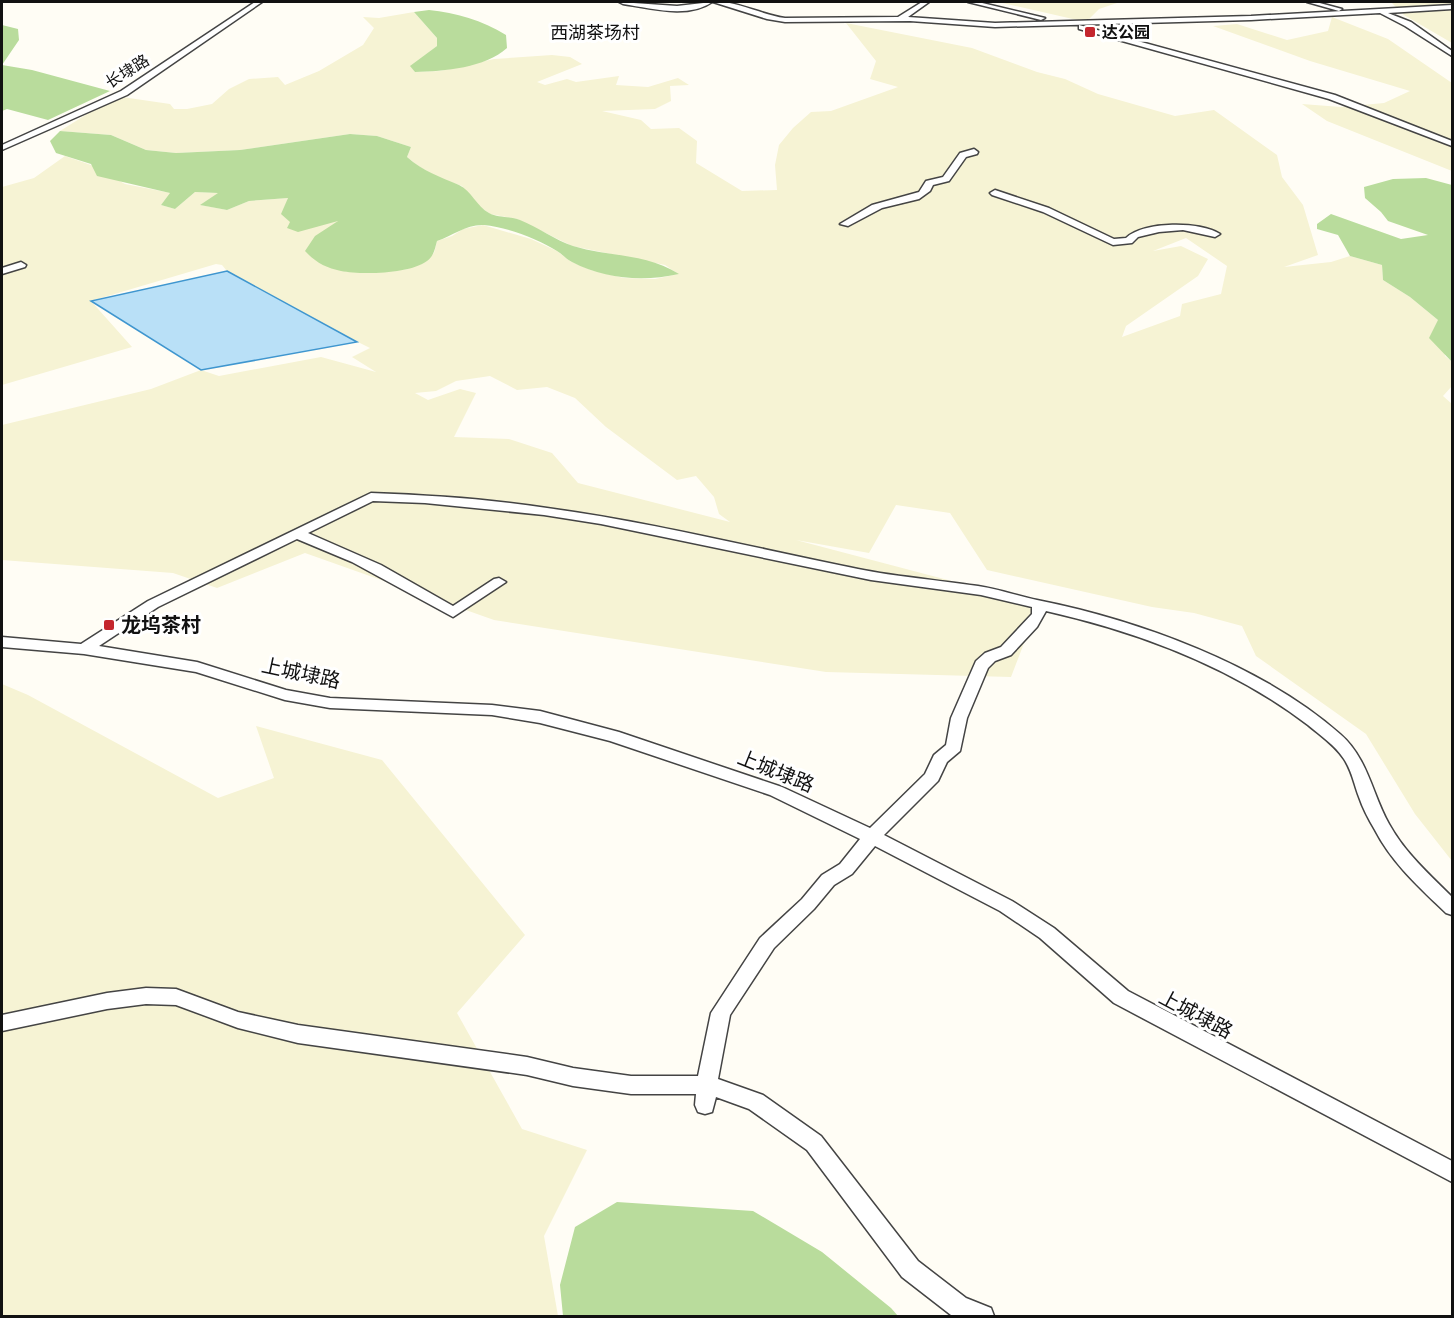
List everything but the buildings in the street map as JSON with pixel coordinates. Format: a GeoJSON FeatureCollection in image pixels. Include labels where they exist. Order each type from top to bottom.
{"type":"FeatureCollection","features":[{"type":"Feature","properties":{"kind":"street","name":"长埭路"},"geometry":{"type":"LineString","coordinates":[[2,148],[124,93],[259,2]]}},
{"type":"Feature","properties":{"kind":"street"},"geometry":{"type":"LineString","coordinates":[[623,2],[678,8],[698,6],[708,2]]}},
{"type":"Feature","properties":{"kind":"street"},"geometry":{"type":"LineString","coordinates":[[717,2],[769,18],[785,20],[900,19],[995,25],[1261,18],[1452,7]]}},
{"type":"Feature","properties":{"kind":"street"},"geometry":{"type":"LineString","coordinates":[[900,19],[926,2]]}},
{"type":"Feature","properties":{"kind":"street"},"geometry":{"type":"LineString","coordinates":[[971,2],[1118,36],[1332,97],[1452,144]]}},
{"type":"Feature","properties":{"kind":"street"},"geometry":{"type":"LineString","coordinates":[[1310,2],[1348,12]]}},
{"type":"Feature","properties":{"kind":"street"},"geometry":{"type":"LineString","coordinates":[[1380,11],[1408,24],[1452,54]]}},
{"type":"Feature","properties":{"kind":"street"},"geometry":{"type":"LineString","coordinates":[[844,224],[879,206],[921,195],[928,188],[929,183],[946,179],[963,155],[974,152]]}},
{"type":"Feature","properties":{"kind":"street"},"geometry":{"type":"LineString","coordinates":[[995,193],[1046,210],[1113,242],[1129,241],[1136,235],[1167,228],[1183,227],[1215,234]]}},
{"type":"Feature","properties":{"kind":"street"},"geometry":{"type":"LineString","coordinates":[[2,271],[21,265]]}},
{"type":"Feature","properties":{"kind":"street"},"geometry":{"type":"LineString","coordinates":[[84,649],[153,604],[368,497],[402,497],[544,511],[601,520],[871,576],[953,586],[1039,604],[1137,631],[1182,647],[1255,684],[1317,724],[1336,739],[1349,754],[1360,773],[1368,800],[1383,830],[1404,862],[1452,908]]}},
{"type":"Feature","properties":{"kind":"street"},"geometry":{"type":"LineString","coordinates":[[297,534],[327,544],[453,612],[499,582]]}},
{"type":"Feature","properties":{"kind":"street"},"geometry":{"type":"LineString","coordinates":[[705,1105],[709,1065],[721,1013],[767,943],[808,904],[828,880],[846,869],[872,837],[932,777],[940,759],[954,747],[959,718],[981,665],[990,657],[1006,651],[1027,630],[1039,614],[1039,604]]}},
{"type":"Feature","properties":{"kind":"street","name":"上城埭路"},"geometry":{"type":"LineString","coordinates":[[2,642],[84,649],[197,668],[285,695],[330,703],[492,710],[540,717],[613,736],[776,791],[1006,906],[1047,933],[1121,998],[1452,1172]]}},
{"type":"Feature","properties":{"kind":"street"},"geometry":{"type":"LineString","coordinates":[[2,1023],[107,1001],[147,996],[176,997],[238,1020],[298,1034],[527,1066],[573,1077],[631,1085],[707,1085],[756,1102],[814,1143],[910,1269],[959,1307],[983,1317]]}},
{"type":"Feature","properties":{"kind":"shaded area"},"geometry":{"type":"Polygon","coordinates":[[[998,2],[1120,2],[1099,9],[1086,22],[998,2]]]}},
{"type":"Feature","properties":{"kind":"shaded area"},"geometry":{"type":"Polygon","coordinates":[[[1391,2],[1452,2],[1452,43],[1404,15],[1391,2]]]}},
{"type":"Feature","properties":{"kind":"shaded area"},"geometry":{"type":"Polygon","coordinates":[[[414,12],[437,38],[437,46],[411,66],[415,72],[440,71],[494,59],[552,55],[570,57],[582,64],[537,82],[545,85],[567,79],[576,82],[619,76],[616,85],[648,87],[678,78],[689,85],[670,86],[671,101],[655,109],[602,111],[641,120],[651,129],[679,128],[697,141],[696,163],[742,191],[777,190],[775,165],[779,145],[811,112],[831,111],[898,87],[870,79],[876,61],[846,23],[972,48],[1037,72],[1065,79],[1098,94],[1175,116],[1214,110],[1277,155],[1282,177],[1303,205],[1318,255],[1284,267],[1331,262],[1350,256],[1382,265],[1383,280],[1410,297],[1438,320],[1445,356],[1452,362],[1452,386],[1443,396],[1452,404],[1452,861],[1415,814],[1366,734],[1256,656],[1242,626],[1194,613],[1152,607],[987,570],[950,513],[896,505],[869,553],[796,540],[1039,604],[1011,677],[826,672],[494,620],[305,553],[217,588],[173,573],[2,560],[2,425],[151,389],[201,370],[219,376],[321,357],[376,372],[352,357],[370,348],[235,281],[222,265],[216,264],[91,301],[132,347],[2,385],[2,187],[34,178],[65,156],[91,165],[125,184],[171,193],[161,205],[175,209],[195,192],[219,193],[201,205],[227,210],[249,201],[288,198],[286,205],[344,219],[341,271],[382,272],[408,269],[434,253],[437,241],[463,229],[483,225],[531,239],[591,270],[624,278],[655,279],[678,274],[665,265],[572,246],[517,219],[490,214],[475,203],[462,186],[441,179],[407,157],[411,147],[377,136],[350,134],[240,150],[176,153],[146,150],[111,135],[60,131],[95,109],[122,97],[170,104],[174,109],[187,109],[212,104],[229,89],[249,79],[278,77],[285,85],[319,71],[363,45],[374,28],[363,17],[379,18],[414,12]],[[1186,238],[1153,251],[1181,246],[1208,259],[1198,276],[1126,326],[1122,337],[1180,316],[1182,304],[1221,294],[1227,266],[1186,238]],[[490,376],[456,381],[436,391],[415,393],[428,400],[460,389],[476,393],[454,437],[509,439],[552,453],[578,483],[730,522],[719,514],[714,497],[696,476],[677,480],[606,427],[575,398],[547,387],[517,390],[490,376]]]}},
{"type":"Feature","properties":{"kind":"shaded area"},"geometry":{"type":"Polygon","coordinates":[[[1332,17],[1388,39],[1452,83],[1452,171],[1327,121],[1302,104],[1341,107],[1384,103],[1410,91],[1310,61],[1213,26],[1237,24],[1287,40],[1328,31],[1332,17]]]}},
{"type":"Feature","properties":{"kind":"shaded area"},"geometry":{"type":"Polygon","coordinates":[[[2,684],[28,695],[218,798],[274,778],[256,726],[382,760],[525,935],[457,1013],[522,1129],[587,1150],[544,1236],[558,1316],[2,1316],[2,684]]]}},
{"type":"Feature","properties":{"kind":"green space"},"geometry":{"type":"Polygon","coordinates":[[[429,10],[459,15],[488,25],[506,35],[507,48],[498,55],[476,64],[415,72],[410,66],[437,46],[437,38],[414,12],[429,10]]]}},
{"type":"Feature","properties":{"kind":"green space"},"geometry":{"type":"Polygon","coordinates":[[[2,25],[18,29],[19,40],[2,65],[2,25]]]}},
{"type":"Feature","properties":{"kind":"green space"},"geometry":{"type":"Polygon","coordinates":[[[2,65],[32,70],[110,91],[48,120],[7,109],[2,111],[2,65]]]}},
{"type":"Feature","properties":{"kind":"green space"},"geometry":{"type":"Polygon","coordinates":[[[60,131],[111,135],[146,150],[176,153],[240,150],[350,134],[377,136],[411,147],[407,157],[425,170],[463,187],[489,213],[520,220],[573,246],[654,262],[679,274],[638,278],[598,272],[572,262],[532,238],[502,228],[484,225],[466,228],[437,241],[434,252],[427,261],[409,269],[373,273],[341,271],[321,264],[305,251],[315,236],[338,221],[298,232],[287,228],[290,222],[281,214],[288,198],[249,201],[227,210],[200,205],[218,193],[195,192],[175,209],[161,205],[170,193],[97,176],[91,164],[56,153],[50,141],[60,131]]]}},
{"type":"Feature","properties":{"kind":"green space"},"geometry":{"type":"Polygon","coordinates":[[[1426,178],[1452,185],[1452,362],[1429,338],[1438,320],[1410,297],[1383,280],[1382,265],[1350,256],[1338,235],[1317,229],[1317,224],[1331,214],[1401,239],[1428,235],[1388,221],[1365,198],[1364,187],[1393,179],[1426,178]]]}},
{"type":"Feature","properties":{"kind":"green space"},"geometry":{"type":"Polygon","coordinates":[[[617,1202],[753,1211],[822,1252],[898,1316],[563,1316],[560,1285],[575,1227],[617,1202]]]}},
{"type":"Feature","properties":{"kind":"water"},"geometry":{"type":"Polygon","coordinates":[[[227,271],[357,342],[201,370],[91,301],[227,271]]]}},
{"type":"Feature","properties":{"kind":"place","name":"达公园"},"geometry":{"type":"Point","coordinates":[1090,32]}},
{"type":"Feature","properties":{"kind":"place","name":"龙坞茶村"},"geometry":{"type":"Point","coordinates":[109,625]}},
{"type":"Feature","properties":{"kind":"district","name":"西湖茶场村"},"geometry":{"type":"Point","coordinates":[595,33]}}]}
